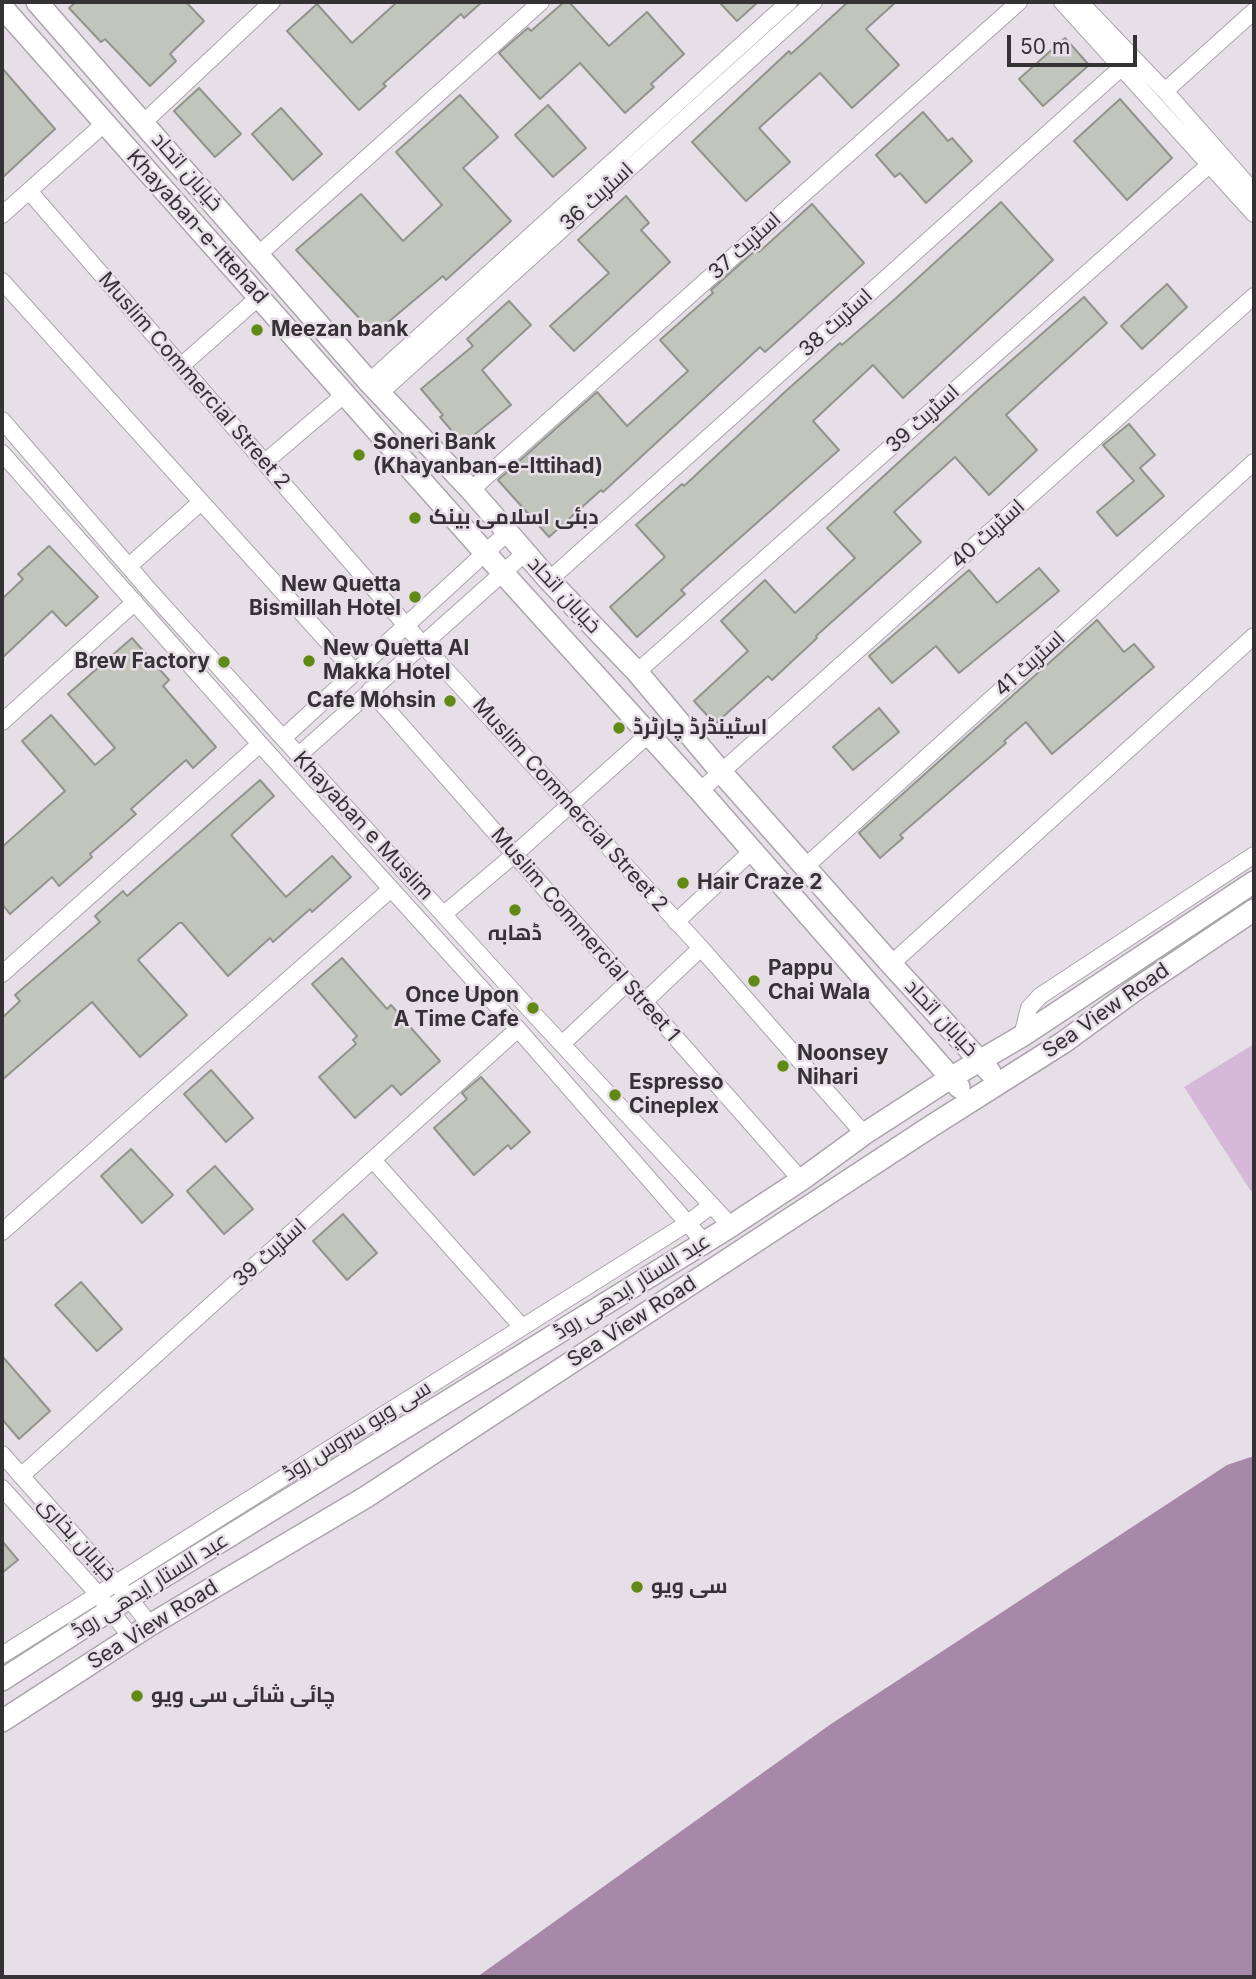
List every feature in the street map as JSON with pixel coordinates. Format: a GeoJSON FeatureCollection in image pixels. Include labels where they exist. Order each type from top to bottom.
{"type":"FeatureCollection","features":[{"type":"Feature","properties":{"kind":"main road","name":"خیابان اتحاد"},"geometry":{"type":"LineString","coordinates":[[37,2],[375,387],[471,490],[549,580],[637,672],[722,773],[999,1082]]}},
{"type":"Feature","properties":{"kind":"main road","name":"Khayaban-e-Ittehad"},"geometry":{"type":"LineString","coordinates":[[2,7],[503,573]]}},
{"type":"Feature","properties":{"kind":"main road","name":"خیابان اتحاد"},"geometry":{"type":"LineString","coordinates":[[503,573],[701,791],[971,1102]]}},
{"type":"Feature","properties":{"kind":"main road","name":"عبد الستار ایدھی روڈ"},"geometry":{"type":"LineString","coordinates":[[2,1680],[110,1611],[123,1590],[732,1226],[864,1134],[1022,1036],[1254,882]]}},
{"type":"Feature","properties":{"kind":"main road","name":"Sea View Road"},"geometry":{"type":"LineString","coordinates":[[2,1721],[149,1625],[366,1497],[1064,1042],[1135,990],[1254,910]]}},
{"type":"Feature","properties":{"kind":"street"},"geometry":{"type":"LineString","coordinates":[[144,122],[272,2]]}},
{"type":"Feature","properties":{"kind":"street"},"geometry":{"type":"LineString","coordinates":[[259,254],[541,2]]}},
{"type":"Feature","properties":{"kind":"street","name":"اسٹریٹ 36"},"geometry":{"type":"LineString","coordinates":[[375,387],[789,2]]}},
{"type":"Feature","properties":{"kind":"street","name":"اسٹریٹ 36"},"geometry":{"type":"LineString","coordinates":[[375,387],[814,2]]}},
{"type":"Feature","properties":{"kind":"street","name":"اسٹریٹ 37"},"geometry":{"type":"LineString","coordinates":[[471,490],[1019,2]]}},
{"type":"Feature","properties":{"kind":"street"},"geometry":{"type":"LineString","coordinates":[[1062,2],[1254,215]]}},
{"type":"Feature","properties":{"kind":"street"},"geometry":{"type":"LineString","coordinates":[[1080,2],[1165,91],[1254,192]]}},
{"type":"Feature","properties":{"kind":"street"},"geometry":{"type":"LineString","coordinates":[[1165,91],[1254,11]]}},
{"type":"Feature","properties":{"kind":"street","name":"اسٹریٹ 38"},"geometry":{"type":"LineString","coordinates":[[549,580],[1122,67]]}},
{"type":"Feature","properties":{"kind":"street"},"geometry":{"type":"LineString","coordinates":[[2,215],[105,123]]}},
{"type":"Feature","properties":{"kind":"street","name":"اسٹریٹ 39"},"geometry":{"type":"LineString","coordinates":[[637,672],[1209,165]]}},
{"type":"Feature","properties":{"kind":"street","name":"Muslim Commercial Street 2"},"geometry":{"type":"LineString","coordinates":[[29,191],[423,645],[701,948],[864,1134]]}},
{"type":"Feature","properties":{"kind":"street"},"geometry":{"type":"LineString","coordinates":[[2,281],[355,672]]}},
{"type":"Feature","properties":{"kind":"street","name":"اسٹریٹ 40"},"geometry":{"type":"LineString","coordinates":[[701,791],[1254,296]]}},
{"type":"Feature","properties":{"kind":"street"},"geometry":{"type":"LineString","coordinates":[[181,366],[260,297]]}},
{"type":"Feature","properties":{"kind":"street"},"geometry":{"type":"LineString","coordinates":[[265,462],[345,394]]}},
{"type":"Feature","properties":{"kind":"street","name":"Khayaban e Muslim"},"geometry":{"type":"LineString","coordinates":[[2,420],[283,738],[732,1226]]}},
{"type":"Feature","properties":{"kind":"street","name":"Khayaban e Muslim"},"geometry":{"type":"LineString","coordinates":[[4,461],[59,517],[518,1029],[704,1242]]}},
{"type":"Feature","properties":{"kind":"street","name":"اسٹریٹ 41"},"geometry":{"type":"LineString","coordinates":[[806,866],[1254,462]]}},
{"type":"Feature","properties":{"kind":"street"},"geometry":{"type":"LineString","coordinates":[[129,566],[201,502]]}},
{"type":"Feature","properties":{"kind":"street"},"geometry":{"type":"LineString","coordinates":[[59,517],[75,503]]}},
{"type":"Feature","properties":{"kind":"street"},"geometry":{"type":"LineString","coordinates":[[283,738],[508,533]]}},
{"type":"Feature","properties":{"kind":"street"},"geometry":{"type":"LineString","coordinates":[[299,755],[525,553]]}},
{"type":"Feature","properties":{"kind":"street"},"geometry":{"type":"LineString","coordinates":[[2,722],[135,602]]}},
{"type":"Feature","properties":{"kind":"street"},"geometry":{"type":"LineString","coordinates":[[891,964],[1254,636]]}},
{"type":"Feature","properties":{"kind":"street"},"geometry":{"type":"LineString","coordinates":[[206,683],[221,669]]}},
{"type":"Feature","properties":{"kind":"street","name":"Muslim Commercial Street 1"},"geometry":{"type":"LineString","coordinates":[[370,690],[801,1180]]}},
{"type":"Feature","properties":{"kind":"street"},"geometry":{"type":"LineString","coordinates":[[444,914],[649,734]]}},
{"type":"Feature","properties":{"kind":"street"},"geometry":{"type":"LineString","coordinates":[[2,974],[260,744]]}},
{"type":"Feature","properties":{"kind":"street"},"geometry":{"type":"LineString","coordinates":[[355,849],[371,833]]}},
{"type":"Feature","properties":{"kind":"street"},"geometry":{"type":"LineString","coordinates":[[676,922],[752,851]]}},
{"type":"Feature","properties":{"kind":"street"},"geometry":{"type":"LineString","coordinates":[[1022,1036],[1029,1008],[1040,996],[1254,855]]}},
{"type":"Feature","properties":{"kind":"street"},"geometry":{"type":"LineString","coordinates":[[2,1233],[391,889]]}},
{"type":"Feature","properties":{"kind":"street"},"geometry":{"type":"LineString","coordinates":[[644,1002],[701,948]]}},
{"type":"Feature","properties":{"kind":"street"},"geometry":{"type":"LineString","coordinates":[[562,1044],[627,983]]}},
{"type":"Feature","properties":{"kind":"street","name":"اسٹریٹ 39"},"geometry":{"type":"LineString","coordinates":[[21,1476],[518,1029]]}},
{"type":"Feature","properties":{"kind":"street"},"geometry":{"type":"LineString","coordinates":[[373,1160],[522,1326]]}},
{"type":"Feature","properties":{"kind":"street","name":"سی ویو سروس روڈ"},"geometry":{"type":"LineString","coordinates":[[2,1655],[97,1593],[123,1590],[522,1326],[688,1223],[712,1205]]}},
{"type":"Feature","properties":{"kind":"street","name":"خیابان بخاری"},"geometry":{"type":"LineString","coordinates":[[2,1454],[123,1590],[149,1625]]}},
{"type":"Feature","properties":{"kind":"street","name":"خیابان بخاری"},"geometry":{"type":"LineString","coordinates":[[2,1488],[97,1593],[131,1637]]}},
{"type":"Feature","properties":{"kind":"shaded area"},"geometry":{"type":"Polygon","coordinates":[[[1254,1044],[1254,1196],[1184,1087],[1254,1044]]]}},
{"type":"Feature","properties":{"kind":"shaded area"},"geometry":{"type":"Polygon","coordinates":[[[1254,1456],[1254,1977],[477,1977],[831,1724],[1227,1465],[1254,1456]]]}},
{"type":"Feature","properties":{"kind":"building"},"geometry":{"type":"Polygon","coordinates":[[[76,2],[186,2],[204,21],[170,54],[176,61],[150,86],[105,39],[101,42],[69,8],[76,2]]]}},
{"type":"Feature","properties":{"kind":"building"},"geometry":{"type":"Polygon","coordinates":[[[397,2],[482,2],[464,18],[461,14],[383,84],[386,86],[359,110],[287,31],[317,4],[352,43],[397,2]]]}},
{"type":"Feature","properties":{"kind":"building"},"geometry":{"type":"Polygon","coordinates":[[[564,2],[569,2],[609,46],[647,12],[684,54],[651,84],[654,87],[625,113],[580,63],[540,99],[499,53],[528,28],[531,31],[564,2]]]}},
{"type":"Feature","properties":{"kind":"building"},"geometry":{"type":"Polygon","coordinates":[[[719,2],[758,2],[737,21],[719,2]]]}},
{"type":"Feature","properties":{"kind":"building"},"geometry":{"type":"Polygon","coordinates":[[[848,2],[896,2],[866,29],[899,65],[852,108],[820,73],[759,128],[790,162],[746,201],[692,142],[789,51],[791,54],[848,2]]]}},
{"type":"Feature","properties":{"kind":"building"},"geometry":{"type":"Polygon","coordinates":[[[1065,38],[1089,65],[1043,106],[1019,79],[1065,38]]]}},
{"type":"Feature","properties":{"kind":"building"},"geometry":{"type":"Polygon","coordinates":[[[2,68],[55,129],[2,178],[2,68]]]}},
{"type":"Feature","properties":{"kind":"building"},"geometry":{"type":"Polygon","coordinates":[[[199,88],[241,134],[215,157],[174,111],[199,88]]]}},
{"type":"Feature","properties":{"kind":"building"},"geometry":{"type":"Polygon","coordinates":[[[460,95],[498,137],[463,168],[511,221],[446,280],[443,276],[374,334],[296,250],[361,194],[403,241],[442,205],[396,152],[460,95]]]}},
{"type":"Feature","properties":{"kind":"building"},"geometry":{"type":"Polygon","coordinates":[[[1120,99],[1172,158],[1127,200],[1074,141],[1120,99]]]}},
{"type":"Feature","properties":{"kind":"building"},"geometry":{"type":"Polygon","coordinates":[[[548,105],[586,148],[553,177],[515,135],[548,105]]]}},
{"type":"Feature","properties":{"kind":"building"},"geometry":{"type":"Polygon","coordinates":[[[281,108],[322,154],[293,180],[252,134],[281,108]]]}},
{"type":"Feature","properties":{"kind":"building"},"geometry":{"type":"Polygon","coordinates":[[[923,112],[948,141],[952,138],[972,161],[926,203],[900,173],[895,177],[876,155],[923,112]]]}},
{"type":"Feature","properties":{"kind":"building"},"geometry":{"type":"Polygon","coordinates":[[[626,196],[649,223],[641,230],[670,262],[574,351],[550,326],[609,273],[578,240],[626,196]]]}},
{"type":"Feature","properties":{"kind":"building"},"geometry":{"type":"Polygon","coordinates":[[[1001,202],[1053,260],[903,398],[873,365],[813,421],[839,450],[681,590],[685,594],[637,637],[610,607],[665,557],[636,525],[682,484],[684,486],[787,390],[895,299],[1001,202]]]}},
{"type":"Feature","properties":{"kind":"building"},"geometry":{"type":"Polygon","coordinates":[[[812,204],[864,263],[765,352],[760,347],[603,492],[601,490],[549,537],[498,480],[597,392],[627,426],[688,371],[660,340],[713,293],[711,290],[757,249],[759,252],[812,204]]]}},
{"type":"Feature","properties":{"kind":"building"},"geometry":{"type":"Polygon","coordinates":[[[1167,284],[1187,307],[1142,349],[1121,326],[1167,284]]]}},
{"type":"Feature","properties":{"kind":"building"},"geometry":{"type":"Polygon","coordinates":[[[1084,297],[1107,323],[1006,415],[1037,450],[989,495],[955,457],[894,512],[921,542],[816,636],[817,638],[772,680],[768,676],[715,724],[694,701],[748,651],[721,621],[765,580],[795,613],[855,558],[827,528],[1084,297]]]}},
{"type":"Feature","properties":{"kind":"building"},"geometry":{"type":"Polygon","coordinates":[[[509,301],[531,325],[482,370],[511,405],[463,444],[421,389],[473,346],[467,339],[509,301]]]}},
{"type":"Feature","properties":{"kind":"building"},"geometry":{"type":"Polygon","coordinates":[[[1129,424],[1155,455],[1140,468],[1164,496],[1117,536],[1097,512],[1134,481],[1103,445],[1129,424]]]}},
{"type":"Feature","properties":{"kind":"building"},"geometry":{"type":"Polygon","coordinates":[[[49,546],[98,597],[66,626],[52,611],[2,658],[2,599],[23,579],[18,574],[49,546]]]}},
{"type":"Feature","properties":{"kind":"building"},"geometry":{"type":"Polygon","coordinates":[[[1039,568],[1059,591],[959,673],[936,646],[892,683],[869,656],[969,570],[997,603],[1039,568]]]}},
{"type":"Feature","properties":{"kind":"building"},"geometry":{"type":"Polygon","coordinates":[[[1097,620],[1124,652],[1134,644],[1154,667],[1052,754],[1026,722],[1004,741],[1006,743],[900,835],[903,838],[880,858],[859,833],[1097,620]]]}},
{"type":"Feature","properties":{"kind":"building"},"geometry":{"type":"Polygon","coordinates":[[[132,638],[169,680],[163,686],[216,747],[193,768],[186,760],[131,809],[136,814],[90,854],[92,857],[59,886],[52,877],[10,914],[2,904],[2,847],[65,791],[22,741],[51,715],[95,765],[115,748],[68,694],[132,638]]]}},
{"type":"Feature","properties":{"kind":"building"},"geometry":{"type":"Polygon","coordinates":[[[879,708],[899,732],[853,770],[833,747],[879,708]]]}},
{"type":"Feature","properties":{"kind":"building"},"geometry":{"type":"Polygon","coordinates":[[[260,780],[274,796],[231,835],[286,897],[332,856],[351,877],[273,942],[270,938],[228,976],[182,923],[179,923],[138,960],[187,1015],[140,1057],[92,1002],[2,1080],[2,1018],[20,1001],[15,995],[100,922],[95,916],[123,891],[127,896],[260,780]]]}},
{"type":"Feature","properties":{"kind":"building"},"geometry":{"type":"Polygon","coordinates":[[[342,958],[387,1009],[391,1005],[440,1061],[401,1095],[392,1085],[355,1118],[319,1077],[356,1044],[353,1040],[357,1036],[312,984],[342,958]]]}},
{"type":"Feature","properties":{"kind":"building"},"geometry":{"type":"Polygon","coordinates":[[[211,1070],[253,1118],[226,1142],[184,1094],[211,1070]]]}},
{"type":"Feature","properties":{"kind":"building"},"geometry":{"type":"Polygon","coordinates":[[[481,1077],[530,1132],[511,1149],[508,1145],[474,1175],[434,1128],[467,1099],[462,1093],[481,1077]]]}},
{"type":"Feature","properties":{"kind":"building"},"geometry":{"type":"Polygon","coordinates":[[[131,1149],[173,1195],[142,1223],[101,1176],[131,1149]]]}},
{"type":"Feature","properties":{"kind":"building"},"geometry":{"type":"Polygon","coordinates":[[[215,1166],[253,1209],[224,1234],[187,1191],[215,1166]]]}},
{"type":"Feature","properties":{"kind":"building"},"geometry":{"type":"Polygon","coordinates":[[[343,1214],[377,1253],[347,1280],[313,1241],[343,1214]]]}},
{"type":"Feature","properties":{"kind":"building"},"geometry":{"type":"Polygon","coordinates":[[[81,1282],[122,1329],[97,1351],[55,1305],[81,1282]]]}},
{"type":"Feature","properties":{"kind":"building"},"geometry":{"type":"Polygon","coordinates":[[[2,1356],[50,1411],[19,1439],[2,1419],[2,1356]]]}},
{"type":"Feature","properties":{"kind":"building"},"geometry":{"type":"Polygon","coordinates":[[[2,1541],[18,1560],[2,1573],[2,1541]]]}},
{"type":"Feature","properties":{"kind":"place","name":"Meezan bank"},"geometry":{"type":"Point","coordinates":[257,330]}},
{"type":"Feature","properties":{"kind":"place","name":"Soneri Bank (Khayanban-e-Ittihad)"},"geometry":{"type":"Point","coordinates":[359,455]}},
{"type":"Feature","properties":{"kind":"place","name":"دبئی اسلامی بینک"},"geometry":{"type":"Point","coordinates":[415,518]}},
{"type":"Feature","properties":{"kind":"place","name":"New Quetta Bismillah Hotel"},"geometry":{"type":"Point","coordinates":[415,597]}},
{"type":"Feature","properties":{"kind":"place","name":"New Quetta Al Makka Hotel"},"geometry":{"type":"Point","coordinates":[309,661]}},
{"type":"Feature","properties":{"kind":"place","name":"Brew Factory"},"geometry":{"type":"Point","coordinates":[224,662]}},
{"type":"Feature","properties":{"kind":"place","name":"Cafe Mohsin"},"geometry":{"type":"Point","coordinates":[450,701]}},
{"type":"Feature","properties":{"kind":"place","name":"اسٹینڈرڈ چارٹرڈ"},"geometry":{"type":"Point","coordinates":[619,728]}},
{"type":"Feature","properties":{"kind":"place","name":"Hair Craze 2"},"geometry":{"type":"Point","coordinates":[683,883]}},
{"type":"Feature","properties":{"kind":"place","name":"ڈھابہ"},"geometry":{"type":"Point","coordinates":[515,910]}},
{"type":"Feature","properties":{"kind":"place","name":"Pappu Chai Wala"},"geometry":{"type":"Point","coordinates":[754,981]}},
{"type":"Feature","properties":{"kind":"place","name":"Once Upon A Time Cafe"},"geometry":{"type":"Point","coordinates":[533,1008]}},
{"type":"Feature","properties":{"kind":"place","name":"Noonsey Nihari"},"geometry":{"type":"Point","coordinates":[783,1066]}},
{"type":"Feature","properties":{"kind":"place","name":"Espresso Cineplex"},"geometry":{"type":"Point","coordinates":[615,1095]}},
{"type":"Feature","properties":{"kind":"place","name":"سی ویو"},"geometry":{"type":"Point","coordinates":[637,1587]}},
{"type":"Feature","properties":{"kind":"place","name":"چائی شائی سی ویو"},"geometry":{"type":"Point","coordinates":[137,1696]}}]}
